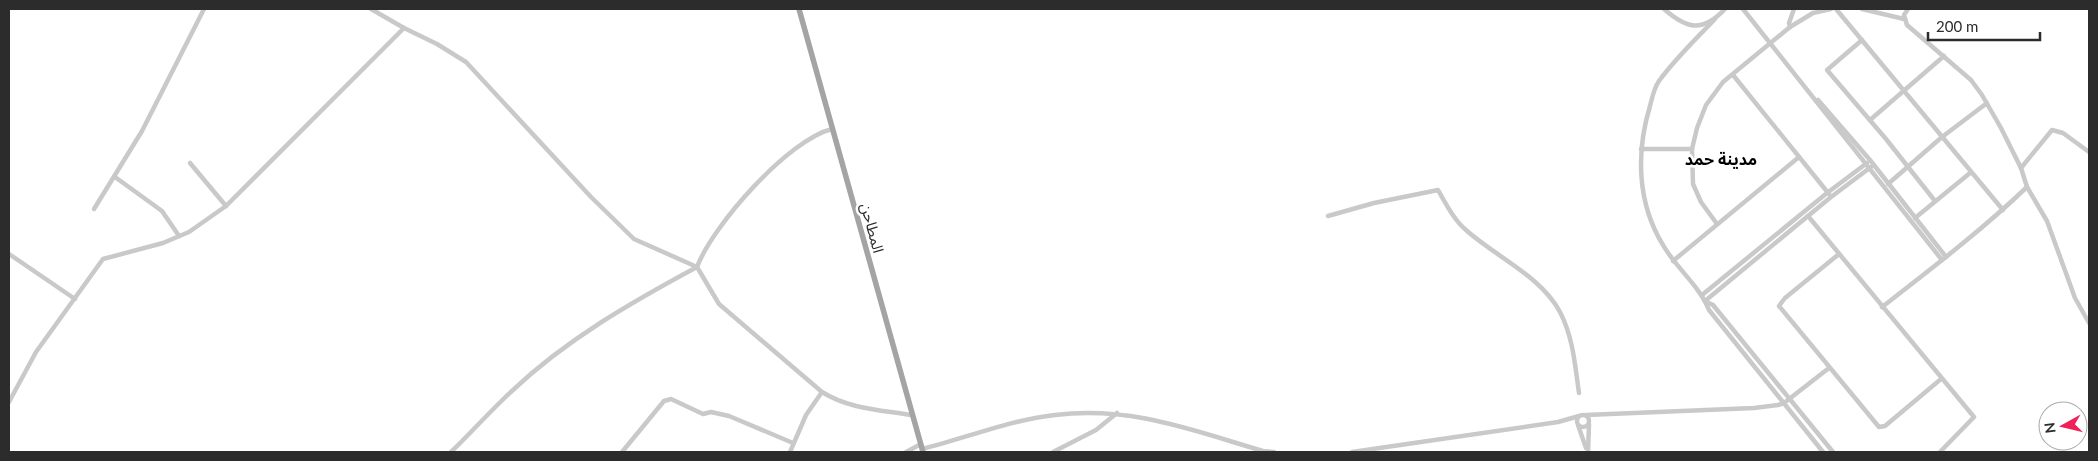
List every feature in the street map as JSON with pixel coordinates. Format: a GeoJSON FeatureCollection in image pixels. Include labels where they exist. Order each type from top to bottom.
{"type":"FeatureCollection","features":[{"type":"Feature","properties":{"kind":"main road","name":"المطاحن"},"geometry":{"type":"LineString","coordinates":[[799,9],[911,416],[922,448]]}},
{"type":"Feature","properties":{"kind":"street"},"geometry":{"type":"LineString","coordinates":[[94,209],[142,131],[204,9]]}},
{"type":"Feature","properties":{"kind":"street"},"geometry":{"type":"LineString","coordinates":[[371,9],[437,44],[466,62],[591,197],[634,239],[697,267],[720,304],[822,392],[829,397],[864,409],[911,416]]}},
{"type":"Feature","properties":{"kind":"street"},"geometry":{"type":"LineString","coordinates":[[1664,9],[1678,21],[1686,24],[1703,24],[1715,19]]}},
{"type":"Feature","properties":{"kind":"street"},"geometry":{"type":"LineString","coordinates":[[1725,9],[1657,82],[1643,130],[1641,184],[1651,221],[1673,261],[1702,295],[1708,310],[1823,452]]}},
{"type":"Feature","properties":{"kind":"street"},"geometry":{"type":"LineString","coordinates":[[1743,9],[1944,258]]}},
{"type":"Feature","properties":{"kind":"street"},"geometry":{"type":"LineString","coordinates":[[1790,27],[1789,23],[1794,9]]}},
{"type":"Feature","properties":{"kind":"street"},"geometry":{"type":"LineString","coordinates":[[1718,224],[1701,202],[1694,184],[1692,149],[1697,128],[1706,105],[1723,82],[1790,27],[1813,13],[1831,9]]}},
{"type":"Feature","properties":{"kind":"street"},"geometry":{"type":"LineString","coordinates":[[1836,9],[1970,173],[2003,210]]}},
{"type":"Feature","properties":{"kind":"street"},"geometry":{"type":"LineString","coordinates":[[1862,9],[1904,19]]}},
{"type":"Feature","properties":{"kind":"street"},"geometry":{"type":"LineString","coordinates":[[1908,9],[1904,15],[1907,25],[1971,80],[1987,104],[2021,168],[2027,187],[2046,221],[2059,251],[2075,298],[2089,323]]}},
{"type":"Feature","properties":{"kind":"street"},"geometry":{"type":"LineString","coordinates":[[9,402],[36,352],[103,260],[164,243],[189,232],[226,206],[404,28]]}},
{"type":"Feature","properties":{"kind":"street"},"geometry":{"type":"LineString","coordinates":[[1862,40],[1827,70],[1936,202]]}},
{"type":"Feature","properties":{"kind":"street"},"geometry":{"type":"LineString","coordinates":[[1870,120],[1944,56]]}},
{"type":"Feature","properties":{"kind":"street"},"geometry":{"type":"LineString","coordinates":[[1733,75],[1829,195]]}},
{"type":"Feature","properties":{"kind":"street"},"geometry":{"type":"LineString","coordinates":[[1888,184],[1942,137],[1987,104]]}},
{"type":"Feature","properties":{"kind":"street"},"geometry":{"type":"LineString","coordinates":[[451,452],[513,390],[574,340],[633,303],[697,267],[702,254],[714,237],[766,174],[806,140],[821,132],[832,129]]}},
{"type":"Feature","properties":{"kind":"street"},"geometry":{"type":"LineString","coordinates":[[2021,168],[2052,130],[2063,134],[2089,152]]}},
{"type":"Feature","properties":{"kind":"street"},"geometry":{"type":"LineString","coordinates":[[1641,149],[1692,149]]}},
{"type":"Feature","properties":{"kind":"street"},"geometry":{"type":"LineString","coordinates":[[1673,261],[1799,157]]}},
{"type":"Feature","properties":{"kind":"street"},"geometry":{"type":"LineString","coordinates":[[190,163],[226,206]]}},
{"type":"Feature","properties":{"kind":"street"},"geometry":{"type":"LineString","coordinates":[[1870,164],[1915,218],[1944,258]]}},
{"type":"Feature","properties":{"kind":"street"},"geometry":{"type":"LineString","coordinates":[[1702,295],[1870,164]]}},
{"type":"Feature","properties":{"kind":"street"},"geometry":{"type":"LineString","coordinates":[[1915,218],[1970,173]]}},
{"type":"Feature","properties":{"kind":"street"},"geometry":{"type":"LineString","coordinates":[[115,177],[162,211],[179,236]]}},
{"type":"Feature","properties":{"kind":"street"},"geometry":{"type":"LineString","coordinates":[[1882,307],[2003,210],[2027,187]]}},
{"type":"Feature","properties":{"kind":"street"},"geometry":{"type":"LineString","coordinates":[[1328,216],[1374,203],[1438,190],[1453,215],[1466,230],[1537,283],[1552,299],[1566,325],[1572,342],[1579,393]]}},
{"type":"Feature","properties":{"kind":"street"},"geometry":{"type":"LineString","coordinates":[[1705,301],[1808,216],[1829,195]]}},
{"type":"Feature","properties":{"kind":"street"},"geometry":{"type":"LineString","coordinates":[[1808,216],[1974,417],[1940,452]]}},
{"type":"Feature","properties":{"kind":"street"},"geometry":{"type":"LineString","coordinates":[[9,254],[75,299]]}},
{"type":"Feature","properties":{"kind":"street"},"geometry":{"type":"LineString","coordinates":[[1839,254],[1785,298],[1779,306],[1829,368],[1879,427],[1884,426],[1942,379]]}},
{"type":"Feature","properties":{"kind":"street"},"geometry":{"type":"LineString","coordinates":[[1705,301],[1713,305],[1833,452]]}},
{"type":"Feature","properties":{"kind":"street"},"geometry":{"type":"LineString","coordinates":[[1352,452],[1558,422],[1586,415],[1754,408],[1778,405],[1784,403],[1829,368]]}},
{"type":"Feature","properties":{"kind":"street"},"geometry":{"type":"LineString","coordinates":[[790,452],[806,415],[822,392]]}},
{"type":"Feature","properties":{"kind":"street"},"geometry":{"type":"LineString","coordinates":[[622,452],[664,401],[671,399],[703,414],[711,412],[729,416],[794,442]]}},
{"type":"Feature","properties":{"kind":"street"},"geometry":{"type":"LineString","coordinates":[[906,452],[1041,417],[1083,412],[1117,413],[1167,422],[1263,451],[1274,452]]}},
{"type":"Feature","properties":{"kind":"street"},"geometry":{"type":"LineString","coordinates":[[1053,452],[1096,430],[1117,413]]}},
{"type":"Feature","properties":{"kind":"street"},"geometry":{"type":"LineString","coordinates":[[1586,415],[1589,422],[1587,452]]}},
{"type":"Feature","properties":{"kind":"street"},"geometry":{"type":"LineString","coordinates":[[1558,422],[1584,427],[1593,415]]}},
{"type":"Feature","properties":{"kind":"street"},"geometry":{"type":"LineString","coordinates":[[1579,416],[1576,420],[1587,452]]}},
{"type":"Feature","properties":{"kind":"district","name":"مدينة حمد"},"geometry":{"type":"Point","coordinates":[1721,159]}}]}
